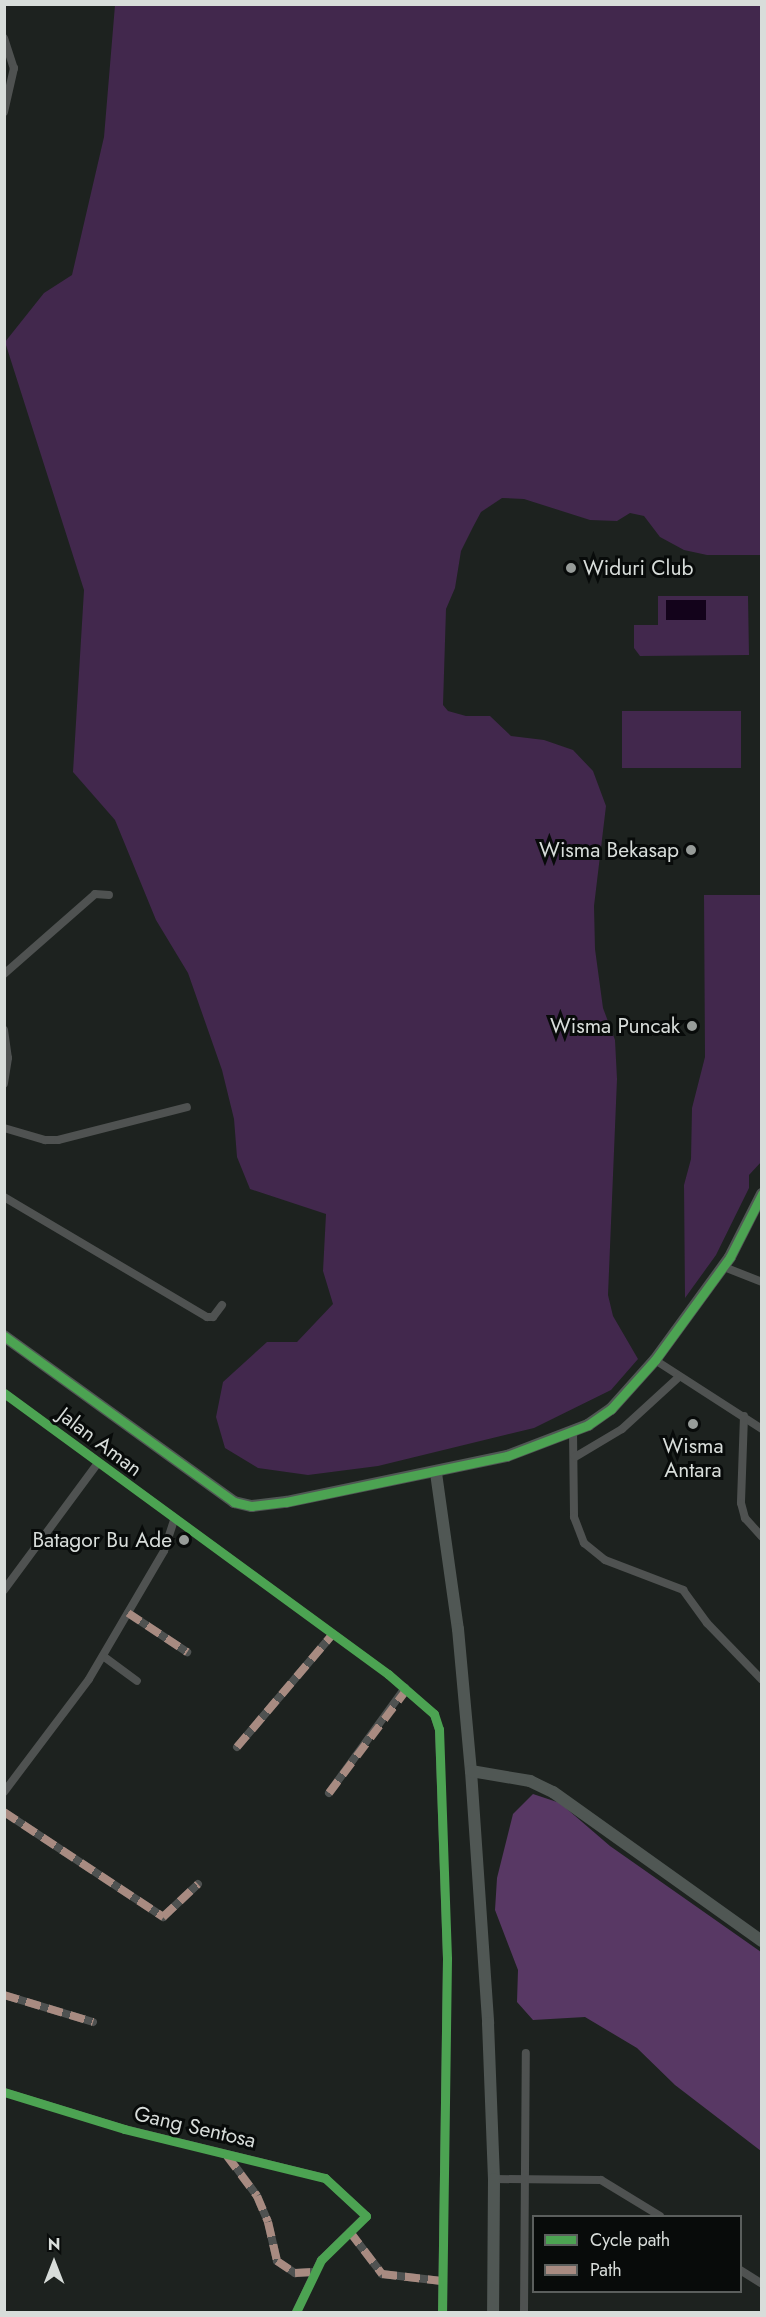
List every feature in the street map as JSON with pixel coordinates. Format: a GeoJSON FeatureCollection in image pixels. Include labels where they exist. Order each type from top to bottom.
{"type":"FeatureCollection","features":[{"type":"Feature","properties":{"kind":"street"},"geometry":{"type":"LineString","coordinates":[[4,38],[14,68],[4,111]]}},
{"type":"Feature","properties":{"kind":"street"},"geometry":{"type":"LineString","coordinates":[[4,974],[95,894],[109,895]]}},
{"type":"Feature","properties":{"kind":"street"},"geometry":{"type":"LineString","coordinates":[[4,1030],[8,1058],[4,1084]]}},
{"type":"Feature","properties":{"kind":"street"},"geometry":{"type":"LineString","coordinates":[[4,1128],[58,1140],[187,1107]]}},
{"type":"Feature","properties":{"kind":"street"},"geometry":{"type":"LineString","coordinates":[[4,1336],[244,1505],[286,1502],[436,1473],[507,1456],[573,1432],[611,1408],[655,1360],[724,1267],[762,1194]]}},
{"type":"Feature","properties":{"kind":"street"},"geometry":{"type":"LineString","coordinates":[[4,1197],[207,1317],[213,1317],[222,1305]]}},
{"type":"Feature","properties":{"kind":"street"},"geometry":{"type":"LineString","coordinates":[[724,1267],[762,1282]]}},
{"type":"Feature","properties":{"kind":"street"},"geometry":{"type":"LineString","coordinates":[[655,1360],[762,1429]]}},
{"type":"Feature","properties":{"kind":"street"},"geometry":{"type":"LineString","coordinates":[[575,1457],[622,1429],[679,1377]]}},
{"type":"Feature","properties":{"kind":"street","name":"Jalan Aman"},"geometry":{"type":"LineString","coordinates":[[4,1393],[174,1521],[333,1634],[405,1688],[434,1714],[439,1730],[447,1959],[442,2313]]}},
{"type":"Feature","properties":{"kind":"street"},"geometry":{"type":"LineString","coordinates":[[744,1416],[741,1503],[745,1518],[762,1538]]}},
{"type":"Feature","properties":{"kind":"street"},"geometry":{"type":"LineString","coordinates":[[573,1432],[574,1517],[584,1543],[605,1560],[683,1590],[707,1623],[762,1680]]}},
{"type":"Feature","properties":{"kind":"street"},"geometry":{"type":"LineString","coordinates":[[4,1590],[98,1463]]}},
{"type":"Feature","properties":{"kind":"street"},"geometry":{"type":"LineString","coordinates":[[436,1473],[457,1618],[471,1771],[494,2180],[493,2313]]}},
{"type":"Feature","properties":{"kind":"street"},"geometry":{"type":"LineString","coordinates":[[4,1792],[103,1656],[164,1551],[174,1521]]}},
{"type":"Feature","properties":{"kind":"street"},"geometry":{"type":"LineString","coordinates":[[128,1613],[187,1652]]}},
{"type":"Feature","properties":{"kind":"street"},"geometry":{"type":"LineString","coordinates":[[237,1747],[333,1634]]}},
{"type":"Feature","properties":{"kind":"street"},"geometry":{"type":"LineString","coordinates":[[103,1656],[137,1681]]}},
{"type":"Feature","properties":{"kind":"street"},"geometry":{"type":"LineString","coordinates":[[329,1793],[405,1688]]}},
{"type":"Feature","properties":{"kind":"street"},"geometry":{"type":"LineString","coordinates":[[471,1771],[530,1781],[553,1792],[762,1941]]}},
{"type":"Feature","properties":{"kind":"street"},"geometry":{"type":"LineString","coordinates":[[4,1812],[163,1917],[198,1884]]}},
{"type":"Feature","properties":{"kind":"street"},"geometry":{"type":"LineString","coordinates":[[4,1995],[93,2022]]}},
{"type":"Feature","properties":{"kind":"street"},"geometry":{"type":"LineString","coordinates":[[524,2313],[526,2053]]}},
{"type":"Feature","properties":{"kind":"street","name":"Gang Sentosa"},"geometry":{"type":"LineString","coordinates":[[4,2092],[124,2129],[227,2155],[276,2163],[325,2178],[366,2216],[350,2232]]}},
{"type":"Feature","properties":{"kind":"street"},"geometry":{"type":"LineString","coordinates":[[227,2155],[257,2196],[268,2222],[277,2261],[295,2273],[314,2272]]}},
{"type":"Feature","properties":{"kind":"street"},"geometry":{"type":"LineString","coordinates":[[494,2180],[601,2180],[657,2215]]}},
{"type":"Feature","properties":{"kind":"street"},"geometry":{"type":"LineString","coordinates":[[296,2313],[314,2272],[350,2232],[382,2274],[442,2281]]}},
{"type":"Feature","properties":{"kind":"street"},"geometry":{"type":"LineString","coordinates":[[742,2271],[762,2284]]}},
{"type":"Feature","properties":{"kind":"shaded area"},"geometry":{"type":"Polygon","coordinates":[[[115,5],[761,5],[761,555],[707,555],[684,550],[660,537],[644,516],[630,513],[617,521],[590,520],[524,499],[502,498],[481,512],[473,527],[461,551],[455,588],[446,609],[443,705],[448,711],[466,716],[490,716],[511,736],[544,740],[573,750],[593,771],[606,806],[594,906],[595,949],[603,1008],[615,1040],[617,1079],[608,1295],[613,1316],[638,1359],[611,1390],[534,1428],[378,1466],[308,1475],[258,1468],[225,1448],[216,1417],[223,1382],[267,1342],[297,1342],[333,1304],[323,1271],[326,1214],[250,1189],[237,1157],[234,1119],[222,1070],[188,973],[156,920],[115,820],[73,772],[84,590],[5,342],[44,293],[72,275],[104,137],[115,5]]]}},
{"type":"Feature","properties":{"kind":"shaded area"},"geometry":{"type":"Polygon","coordinates":[[[658,596],[748,596],[749,655],[640,656],[634,648],[634,625],[658,625],[658,596]]]}},
{"type":"Feature","properties":{"kind":"shaded area"},"geometry":{"type":"Polygon","coordinates":[[[666,600],[706,600],[706,620],[666,620],[666,600]]]}},
{"type":"Feature","properties":{"kind":"shaded area"},"geometry":{"type":"Polygon","coordinates":[[[622,711],[741,711],[741,768],[622,768],[622,711]]]}},
{"type":"Feature","properties":{"kind":"shaded area"},"geometry":{"type":"Polygon","coordinates":[[[704,895],[761,895],[762,1161],[749,1175],[749,1188],[716,1255],[685,1298],[684,1185],[691,1159],[692,1108],[705,1057],[704,895]]]}},
{"type":"Feature","properties":{"kind":"shaded area"},"geometry":{"type":"Polygon","coordinates":[[[533,1794],[560,1803],[610,1846],[761,1952],[761,2151],[675,2085],[637,2048],[585,2017],[533,2020],[517,2002],[518,1970],[495,1910],[497,1878],[513,1814],[533,1794]]]}},
{"type":"Feature","properties":{"kind":"marked path"},"geometry":{"type":"LineString","coordinates":[[128,1613],[187,1652]]}},
{"type":"Feature","properties":{"kind":"marked path"},"geometry":{"type":"LineString","coordinates":[[237,1747],[333,1634]]}},
{"type":"Feature","properties":{"kind":"marked path"},"geometry":{"type":"LineString","coordinates":[[329,1793],[407,1689]]}},
{"type":"Feature","properties":{"kind":"marked path"},"geometry":{"type":"LineString","coordinates":[[4,1812],[163,1917],[198,1884]]}},
{"type":"Feature","properties":{"kind":"marked path"},"geometry":{"type":"LineString","coordinates":[[4,1995],[93,2022]]}},
{"type":"Feature","properties":{"kind":"marked path"},"geometry":{"type":"LineString","coordinates":[[227,2156],[257,2196],[268,2222],[277,2261],[295,2273],[313,2272]]}},
{"type":"Feature","properties":{"kind":"marked path"},"geometry":{"type":"LineString","coordinates":[[350,2232],[382,2274],[442,2281]]}},
{"type":"Feature","properties":{"kind":"cycle path"},"geometry":{"type":"LineString","coordinates":[[4,1336],[234,1502],[252,1506],[286,1502],[507,1456],[588,1425],[611,1409],[655,1360],[730,1257],[762,1194]]}},
{"type":"Feature","properties":{"kind":"cycle path"},"geometry":{"type":"LineString","coordinates":[[4,1393],[388,1674],[434,1714],[439,1729],[447,1959],[442,2312]]}},
{"type":"Feature","properties":{"kind":"cycle path"},"geometry":{"type":"LineString","coordinates":[[4,2092],[124,2129],[325,2178],[366,2216],[321,2260],[296,2312]]}},
{"type":"Feature","properties":{"kind":"place","name":"Widuri Club"},"geometry":{"type":"Point","coordinates":[571,568]}},
{"type":"Feature","properties":{"kind":"place","name":"Wisma Bekasap"},"geometry":{"type":"Point","coordinates":[691,850]}},
{"type":"Feature","properties":{"kind":"place","name":"Wisma Puncak"},"geometry":{"type":"Point","coordinates":[692,1026]}},
{"type":"Feature","properties":{"kind":"place","name":"Wisma Antara"},"geometry":{"type":"Point","coordinates":[693,1424]}},
{"type":"Feature","properties":{"kind":"place","name":"Batagor Bu Ade"},"geometry":{"type":"Point","coordinates":[184,1540]}}]}
